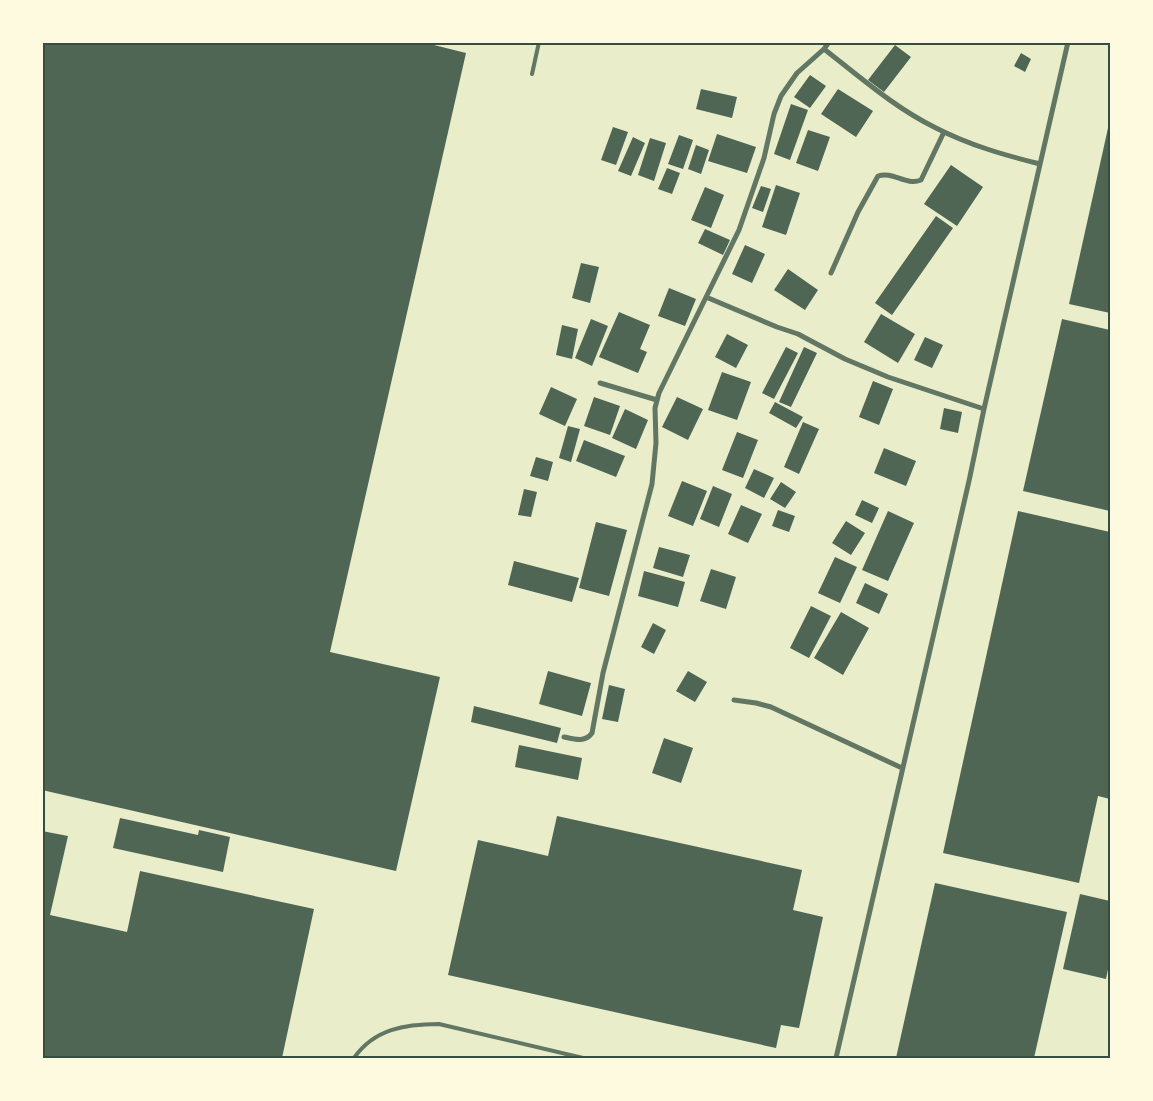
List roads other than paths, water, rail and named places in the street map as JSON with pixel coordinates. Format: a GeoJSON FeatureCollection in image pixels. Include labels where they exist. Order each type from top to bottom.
{"type":"FeatureCollection","features":[{"type":"Feature","properties":{"kind":"street"},"geometry":{"type":"LineString","coordinates":[[564,737],[574,740],[587,738],[592,733],[604,673],[652,484],[656,443],[655,408],[657,400],[739,230],[764,158],[774,114],[782,96],[797,73],[824,49],[829,42]]}},
{"type":"Feature","properties":{"kind":"street"},"geometry":{"type":"LineString","coordinates":[[836,1058],[1068,42]]}},
{"type":"Feature","properties":{"kind":"street"},"geometry":{"type":"LineString","coordinates":[[824,49],[891,102],[936,129],[991,151],[1040,164]]}},
{"type":"Feature","properties":{"kind":"street"},"geometry":{"type":"LineString","coordinates":[[831,273],[878,176],[885,174],[903,180],[916,182],[921,180],[944,132]]}},
{"type":"Feature","properties":{"kind":"street"},"geometry":{"type":"LineString","coordinates":[[706,297],[798,334],[845,359],[888,377],[984,409]]}},
{"type":"Feature","properties":{"kind":"street"},"geometry":{"type":"LineString","coordinates":[[600,383],[657,400]]}},
{"type":"Feature","properties":{"kind":"street"},"geometry":{"type":"LineString","coordinates":[[734,700],[771,707],[902,768]]}},
{"type":"Feature","properties":{"kind":"lane"},"geometry":{"type":"LineString","coordinates":[[532,74],[539,42]]}},
{"type":"Feature","properties":{"kind":"lane"},"geometry":{"type":"LineString","coordinates":[[354,1058],[361,1048],[373,1037],[416,1024],[439,1024],[583,1058]]}}]}
